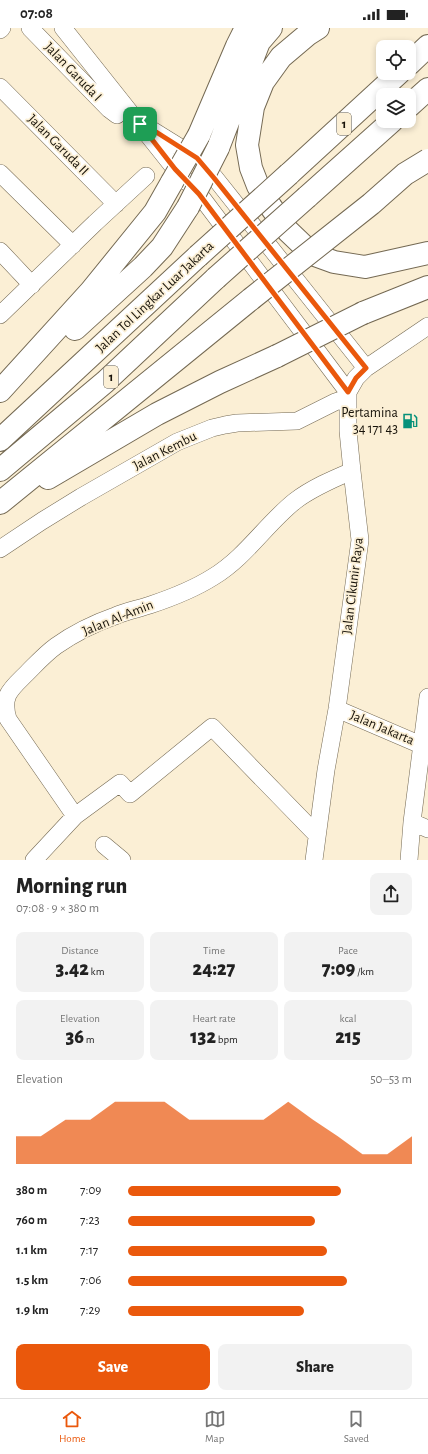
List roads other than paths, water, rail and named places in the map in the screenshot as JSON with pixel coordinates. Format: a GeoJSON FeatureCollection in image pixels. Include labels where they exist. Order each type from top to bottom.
{"type":"FeatureCollection","features":[{"type":"Feature","properties":{"kind":"highway"},"geometry":{"type":"LineString","coordinates":[[0,391],[91,292],[155,212],[199,135],[246,28]]}},
{"type":"Feature","properties":{"kind":"highway"},"geometry":{"type":"LineString","coordinates":[[0,396],[25,377],[90,314],[143,267],[162,247],[193,200],[218,148],[260,42],[271,28]]}},
{"type":"Feature","properties":{"kind":"highway"},"geometry":{"type":"LineString","coordinates":[[318,28],[307,35],[281,57],[263,82],[253,107],[247,145],[251,168],[258,186],[288,231],[312,254],[334,262],[365,267],[428,253]]}},
{"type":"Feature","properties":{"kind":"highway"},"geometry":{"type":"LineString","coordinates":[[416,57],[428,46]]}},
{"type":"Feature","properties":{"kind":"highway","name":"Jalan Tol Lingkar Luar Jakarta"},"geometry":{"type":"LineString","coordinates":[[0,440],[198,256],[391,80]]}},
{"type":"Feature","properties":{"kind":"highway"},"geometry":{"type":"LineString","coordinates":[[416,100],[428,89]]}},
{"type":"Feature","properties":{"kind":"highway","name":"Jalan Tol Lingkar Luar Jakarta"},"geometry":{"type":"LineString","coordinates":[[0,470],[105,382],[216,278],[384,128]]}},
{"type":"Feature","properties":{"kind":"highway"},"geometry":{"type":"LineString","coordinates":[[0,504],[251,299],[371,204],[405,174],[428,160]]}},
{"type":"Feature","properties":{"kind":"highway"},"geometry":{"type":"LineString","coordinates":[[0,504],[157,414],[220,382],[277,356],[363,313],[428,287]]}},
{"type":"Feature","properties":{"kind":"street","name":"Jalan Garuda I"},"geometry":{"type":"LineString","coordinates":[[30,28],[109,109],[117,115]]}},
{"type":"Feature","properties":{"kind":"street"},"geometry":{"type":"LineString","coordinates":[[63,28],[175,169],[193,200],[348,395],[356,378],[366,368],[428,326]]}},
{"type":"Feature","properties":{"kind":"street","name":"Jalan Garuda II"},"geometry":{"type":"LineString","coordinates":[[0,87],[116,204]]}},
{"type":"Feature","properties":{"kind":"street"},"geometry":{"type":"LineString","coordinates":[[140,124],[153,130],[197,158],[366,368]]}},
{"type":"Feature","properties":{"kind":"street"},"geometry":{"type":"LineString","coordinates":[[0,173],[73,245]]}},
{"type":"Feature","properties":{"kind":"street"},"geometry":{"type":"LineString","coordinates":[[0,315],[146,176]]}},
{"type":"Feature","properties":{"kind":"street"},"geometry":{"type":"LineString","coordinates":[[193,200],[214,178]]}},
{"type":"Feature","properties":{"kind":"street"},"geometry":{"type":"LineString","coordinates":[[0,251],[32,285]]}},
{"type":"Feature","properties":{"kind":"street","name":"Jalan Cikunir Raya"},"geometry":{"type":"LineString","coordinates":[[314,860],[326,770],[337,709],[360,540],[348,431],[348,395]]}},
{"type":"Feature","properties":{"kind":"street","name":"Jalan Kembu"},"geometry":{"type":"LineString","coordinates":[[0,550],[42,521],[81,497],[177,442],[212,428],[225,425],[237,423],[297,421],[348,395]]}},
{"type":"Feature","properties":{"kind":"street","name":"Jalan Al-Amin"},"geometry":{"type":"LineString","coordinates":[[75,816],[3,714],[5,699],[14,686],[42,657],[56,646],[89,627],[115,616],[151,605],[213,577],[229,566],[296,500],[331,480],[352,471]]}},
{"type":"Feature","properties":{"kind":"street"},"geometry":{"type":"LineString","coordinates":[[409,860],[412,822],[425,746],[428,697]]}},
{"type":"Feature","properties":{"kind":"street","name":"Jalan Jakarta"},"geometry":{"type":"LineString","coordinates":[[337,709],[425,746]]}},
{"type":"Feature","properties":{"kind":"street"},"geometry":{"type":"LineString","coordinates":[[34,860],[75,816],[120,783],[130,794],[212,727],[317,834]]}},
{"type":"Feature","properties":{"kind":"street"},"geometry":{"type":"LineString","coordinates":[[412,822],[428,829]]}},
{"type":"Feature","properties":{"kind":"street"},"geometry":{"type":"LineString","coordinates":[[104,845],[122,860]]}},
{"type":"Feature","properties":{"kind":"place","name":"Pertamina 34 171 43"},"geometry":{"type":"Point","coordinates":[410,421]}}]}
